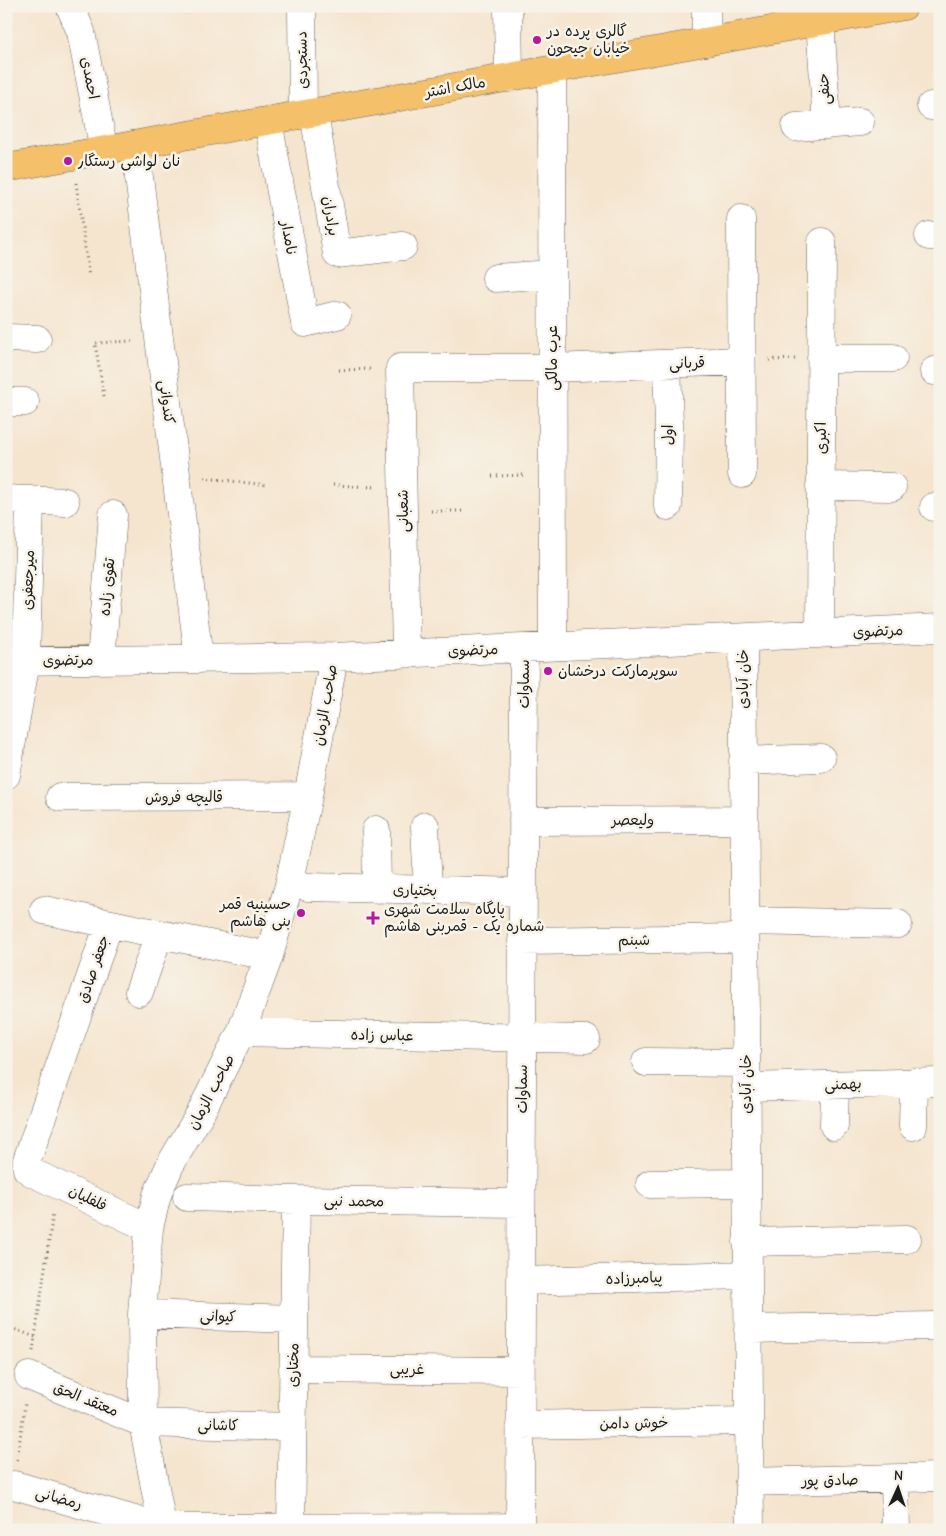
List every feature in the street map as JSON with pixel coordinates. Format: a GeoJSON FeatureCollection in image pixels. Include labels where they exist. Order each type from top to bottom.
{"type":"FeatureCollection","features":[{"type":"Feature","properties":{"kind":"main road","name":"مالک اشتر"},"geometry":{"type":"LineString","coordinates":[[6,168],[904,6]]}},
{"type":"Feature","properties":{"kind":"street","name":"احمدی"},"geometry":{"type":"LineString","coordinates":[[70,6],[81,32],[104,151]]}},
{"type":"Feature","properties":{"kind":"street","name":"دستجردی"},"geometry":{"type":"LineString","coordinates":[[302,6],[309,114]]}},
{"type":"Feature","properties":{"kind":"street"},"geometry":{"type":"LineString","coordinates":[[508,6],[509,78]]}},
{"type":"Feature","properties":{"kind":"street"},"geometry":{"type":"LineString","coordinates":[[706,6],[706,42]]}},
{"type":"Feature","properties":{"kind":"street","name":"حنفی"},"geometry":{"type":"LineString","coordinates":[[820,21],[827,125],[860,122]]}},
{"type":"Feature","properties":{"kind":"street","name":"عرب مالکی"},"geometry":{"type":"LineString","coordinates":[[552,70],[553,646]]}},
{"type":"Feature","properties":{"kind":"street","name":"برادران"},"geometry":{"type":"LineString","coordinates":[[309,114],[337,254],[403,246]]}},
{"type":"Feature","properties":{"kind":"street","name":"نامدار"},"geometry":{"type":"LineString","coordinates":[[268,121],[305,323],[337,315]]}},
{"type":"Feature","properties":{"kind":"street"},"geometry":{"type":"LineString","coordinates":[[796,127],[827,125]]}},
{"type":"Feature","properties":{"kind":"street","name":"کندوانی"},"geometry":{"type":"LineString","coordinates":[[135,145],[199,659]]}},
{"type":"Feature","properties":{"kind":"street"},"geometry":{"type":"LineString","coordinates":[[741,219],[742,474]]}},
{"type":"Feature","properties":{"kind":"street","name":"اکبری"},"geometry":{"type":"LineString","coordinates":[[820,634],[822,242]]}},
{"type":"Feature","properties":{"kind":"street"},"geometry":{"type":"LineString","coordinates":[[496,278],[552,274]]}},
{"type":"Feature","properties":{"kind":"street"},"geometry":{"type":"LineString","coordinates":[[6,338],[37,339]]}},
{"type":"Feature","properties":{"kind":"street"},"geometry":{"type":"LineString","coordinates":[[821,358],[893,358]]}},
{"type":"Feature","properties":{"kind":"street","name":"قربانی"},"geometry":{"type":"LineString","coordinates":[[400,368],[552,368],[741,361]]}},
{"type":"Feature","properties":{"kind":"street","name":"اول"},"geometry":{"type":"LineString","coordinates":[[667,364],[669,424],[668,506]]}},
{"type":"Feature","properties":{"kind":"street","name":"شعبانی"},"geometry":{"type":"LineString","coordinates":[[400,368],[406,653]]}},
{"type":"Feature","properties":{"kind":"street"},"geometry":{"type":"LineString","coordinates":[[820,486],[892,486]]}},
{"type":"Feature","properties":{"kind":"street"},"geometry":{"type":"LineString","coordinates":[[18,500],[64,502]]}},
{"type":"Feature","properties":{"kind":"street","name":"میرجعفری"},"geometry":{"type":"LineString","coordinates":[[6,775],[16,661],[18,500]]}},
{"type":"Feature","properties":{"kind":"street","name":"تقوی زاده"},"geometry":{"type":"LineString","coordinates":[[101,660],[113,515]]}},
{"type":"Feature","properties":{"kind":"street","name":"مرتضوی"},"geometry":{"type":"LineString","coordinates":[[16,661],[334,657],[940,628]]}},
{"type":"Feature","properties":{"kind":"street","name":"خان آبادی"},"geometry":{"type":"LineString","coordinates":[[743,638],[750,1530]]}},
{"type":"Feature","properties":{"kind":"street","name":"سماوات"},"geometry":{"type":"LineString","coordinates":[[520,1528],[524,648]]}},
{"type":"Feature","properties":{"kind":"street","name":"صاحب الزمان"},"geometry":{"type":"LineString","coordinates":[[162,1529],[143,1423],[142,1314],[149,1228],[157,1195],[170,1165],[201,1112],[241,1032],[269,956],[289,885],[334,657]]}},
{"type":"Feature","properties":{"kind":"street"},"geometry":{"type":"LineString","coordinates":[[743,761],[822,758]]}},
{"type":"Feature","properties":{"kind":"street","name":"قالیچه فروش"},"geometry":{"type":"LineString","coordinates":[[60,797],[308,796]]}},
{"type":"Feature","properties":{"kind":"street","name":"ولیعصر"},"geometry":{"type":"LineString","coordinates":[[523,821],[744,820]]}},
{"type":"Feature","properties":{"kind":"street"},"geometry":{"type":"LineString","coordinates":[[425,826],[428,890]]}},
{"type":"Feature","properties":{"kind":"street"},"geometry":{"type":"LineString","coordinates":[[376,830],[377,889]]}},
{"type":"Feature","properties":{"kind":"street","name":"بختیاری"},"geometry":{"type":"LineString","coordinates":[[308,887],[523,892]]}},
{"type":"Feature","properties":{"kind":"street"},"geometry":{"type":"LineString","coordinates":[[44,910],[109,924]]}},
{"type":"Feature","properties":{"kind":"street","name":"جعفر صادق"},"geometry":{"type":"LineString","coordinates":[[27,1168],[27,1160],[109,924],[269,956]]}},
{"type":"Feature","properties":{"kind":"street","name":"شبنم"},"geometry":{"type":"LineString","coordinates":[[522,941],[745,929],[898,924]]}},
{"type":"Feature","properties":{"kind":"street"},"geometry":{"type":"LineString","coordinates":[[139,992],[159,934]]}},
{"type":"Feature","properties":{"kind":"street","name":"عباس زاده"},"geometry":{"type":"LineString","coordinates":[[241,1032],[586,1039]]}},
{"type":"Feature","properties":{"kind":"street","name":"بهمنی"},"geometry":{"type":"LineString","coordinates":[[646,1062],[835,1085],[927,1082]]}},
{"type":"Feature","properties":{"kind":"street"},"geometry":{"type":"LineString","coordinates":[[913,1126],[927,1082]]}},
{"type":"Feature","properties":{"kind":"street"},"geometry":{"type":"LineString","coordinates":[[834,1126],[835,1085]]}},
{"type":"Feature","properties":{"kind":"street","name":"فلفلیان"},"geometry":{"type":"LineString","coordinates":[[27,1168],[30,1172],[149,1228]]}},
{"type":"Feature","properties":{"kind":"street"},"geometry":{"type":"LineString","coordinates":[[650,1184],[747,1183]]}},
{"type":"Feature","properties":{"kind":"street","name":"محمد نبی"},"geometry":{"type":"LineString","coordinates":[[187,1196],[296,1200],[521,1203]]}},
{"type":"Feature","properties":{"kind":"street","name":"مختاری"},"geometry":{"type":"LineString","coordinates":[[291,1529],[296,1200]]}},
{"type":"Feature","properties":{"kind":"street"},"geometry":{"type":"LineString","coordinates":[[747,1242],[907,1239]]}},
{"type":"Feature","properties":{"kind":"street","name":"پیامبرزاده"},"geometry":{"type":"LineString","coordinates":[[521,1281],[747,1275]]}},
{"type":"Feature","properties":{"kind":"street","name":"کیوانی"},"geometry":{"type":"LineString","coordinates":[[142,1314],[294,1319]]}},
{"type":"Feature","properties":{"kind":"street"},"geometry":{"type":"LineString","coordinates":[[748,1329],[937,1326]]}},
{"type":"Feature","properties":{"kind":"street","name":"غریبی"},"geometry":{"type":"LineString","coordinates":[[293,1369],[520,1371]]}},
{"type":"Feature","properties":{"kind":"street","name":"معتقد الحق"},"geometry":{"type":"LineString","coordinates":[[29,1376],[143,1423]]}},
{"type":"Feature","properties":{"kind":"street","name":"خوش دامن"},"geometry":{"type":"LineString","coordinates":[[520,1425],[748,1420]]}},
{"type":"Feature","properties":{"kind":"street","name":"کاشانی"},"geometry":{"type":"LineString","coordinates":[[143,1423],[292,1426]]}},
{"type":"Feature","properties":{"kind":"street","name":"صادق پور"},"geometry":{"type":"LineString","coordinates":[[749,1482],[940,1477]]}},
{"type":"Feature","properties":{"kind":"street"},"geometry":{"type":"LineString","coordinates":[[895,1479],[896,1530]]}},
{"type":"Feature","properties":{"kind":"street","name":"رمضانی"},"geometry":{"type":"LineString","coordinates":[[14,1485],[162,1529],[520,1528]]}},
{"type":"Feature","properties":{"kind":"path"},"geometry":{"type":"LineString","coordinates":[[72,156],[89,277]]}},
{"type":"Feature","properties":{"kind":"path"},"geometry":{"type":"LineString","coordinates":[[104,396],[95,343],[160,340]]}},
{"type":"Feature","properties":{"kind":"path"},"geometry":{"type":"LineString","coordinates":[[741,361],[821,358]]}},
{"type":"Feature","properties":{"kind":"path"},"geometry":{"type":"LineString","coordinates":[[339,370],[400,368]]}},
{"type":"Feature","properties":{"kind":"path"},"geometry":{"type":"LineString","coordinates":[[492,476],[552,474]]}},
{"type":"Feature","properties":{"kind":"path"},"geometry":{"type":"LineString","coordinates":[[177,475],[268,485]]}},
{"type":"Feature","properties":{"kind":"path"},"geometry":{"type":"LineString","coordinates":[[333,485],[402,487]]}},
{"type":"Feature","properties":{"kind":"path"},"geometry":{"type":"LineString","coordinates":[[6,1326],[35,1337]]}},
{"type":"Feature","properties":{"kind":"place","name":"گالری پرده در خیابان جیحون"},"geometry":{"type":"Point","coordinates":[537,40]}},
{"type":"Feature","properties":{"kind":"place","name":"نان لواشی رستگار"},"geometry":{"type":"Point","coordinates":[68,161]}},
{"type":"Feature","properties":{"kind":"place","name":"سوپرمارکت درخشان"},"geometry":{"type":"Point","coordinates":[548,671]}},
{"type":"Feature","properties":{"kind":"place","name":"حسینیه قمر بنی هاشم"},"geometry":{"type":"Point","coordinates":[301,913]}},
{"type":"Feature","properties":{"kind":"place","name":"پایگاه سلامت شهری شماره یک - قمربنی هاشم"},"geometry":{"type":"Point","coordinates":[373,918]}}]}
